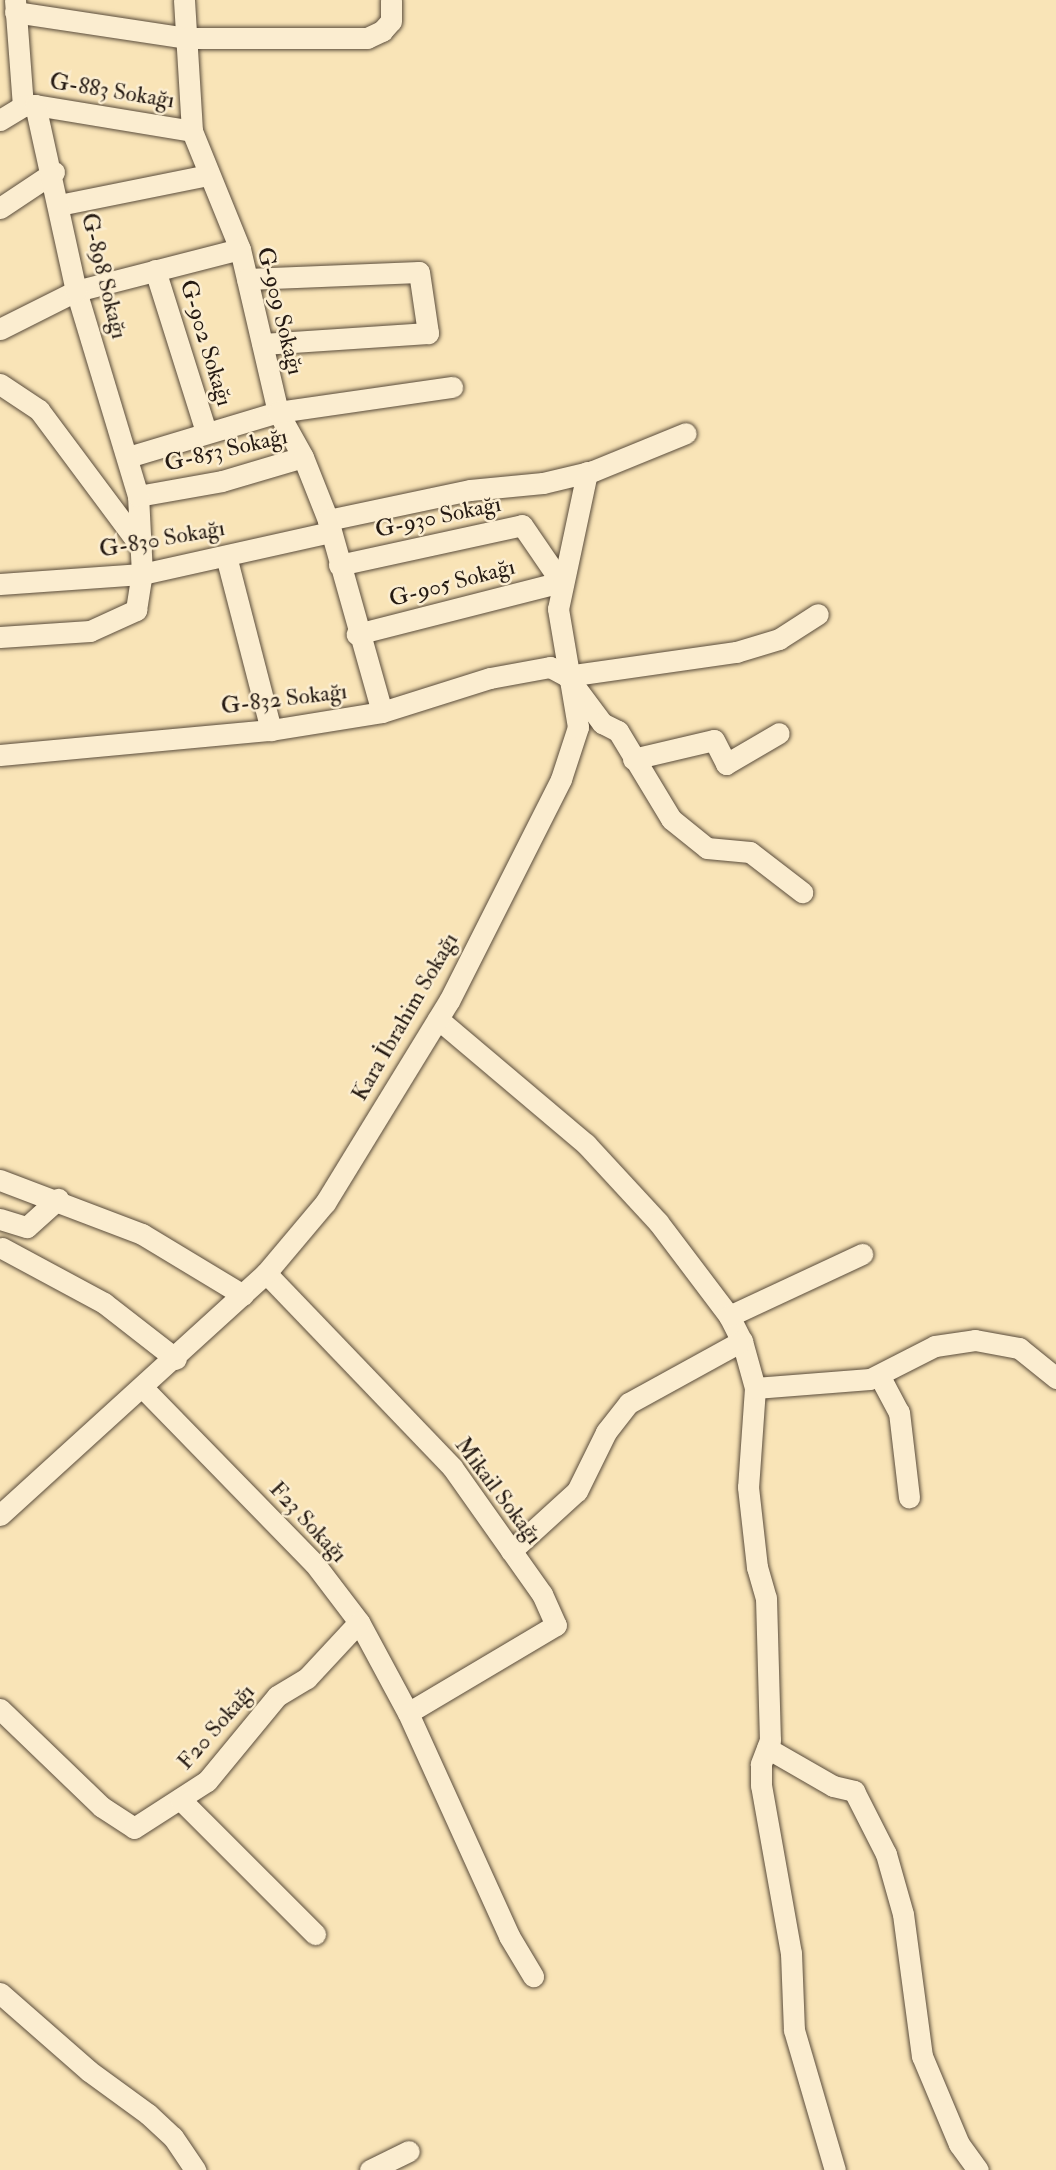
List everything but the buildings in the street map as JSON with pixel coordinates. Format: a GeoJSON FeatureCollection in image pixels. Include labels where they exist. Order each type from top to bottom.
{"type":"FeatureCollection","features":[{"type":"Feature","properties":{"kind":"street","name":"G-909 Sokağı"},"geometry":{"type":"LineString","coordinates":[[184,0],[192,131],[240,249],[278,412],[303,457]]}},
{"type":"Feature","properties":{"kind":"street"},"geometry":{"type":"LineString","coordinates":[[15,6],[186,38],[367,38],[382,32],[391,21],[391,0]]}},
{"type":"Feature","properties":{"kind":"street","name":"G-898 Sokağı"},"geometry":{"type":"LineString","coordinates":[[0,637],[90,631],[136,610],[142,574],[138,496],[76,290],[54,172],[29,105],[15,6]]}},
{"type":"Feature","properties":{"kind":"street"},"geometry":{"type":"LineString","coordinates":[[0,120],[29,105]]}},
{"type":"Feature","properties":{"kind":"street","name":"G-883 Sokağı"},"geometry":{"type":"LineString","coordinates":[[29,105],[192,131]]}},
{"type":"Feature","properties":{"kind":"street"},"geometry":{"type":"LineString","coordinates":[[0,208],[54,172]]}},
{"type":"Feature","properties":{"kind":"street"},"geometry":{"type":"LineString","coordinates":[[59,205],[208,175]]}},
{"type":"Feature","properties":{"kind":"street"},"geometry":{"type":"LineString","coordinates":[[0,329],[76,290],[240,249]]}},
{"type":"Feature","properties":{"kind":"street","name":"G-902 Sokağı"},"geometry":{"type":"LineString","coordinates":[[155,270],[206,432]]}},
{"type":"Feature","properties":{"kind":"street"},"geometry":{"type":"LineString","coordinates":[[247,279],[419,272],[428,333],[262,344]]}},
{"type":"Feature","properties":{"kind":"street"},"geometry":{"type":"LineString","coordinates":[[0,384],[39,410],[141,547]]}},
{"type":"Feature","properties":{"kind":"street"},"geometry":{"type":"LineString","coordinates":[[128,457],[278,412],[452,387]]}},
{"type":"Feature","properties":{"kind":"street","name":"G-830 Sokağı"},"geometry":{"type":"LineString","coordinates":[[0,584],[142,574],[226,556],[470,490],[543,483],[587,472],[686,433]]}},
{"type":"Feature","properties":{"kind":"street","name":"G-853 Sokağı"},"geometry":{"type":"LineString","coordinates":[[138,496],[222,481],[303,457],[329,526]]}},
{"type":"Feature","properties":{"kind":"street","name":"Kara İbrahim Sokağı"},"geometry":{"type":"LineString","coordinates":[[0,1515],[176,1359],[266,1273],[325,1203],[438,1019],[561,779],[578,727],[567,676],[558,609],[561,582],[587,472]]}},
{"type":"Feature","properties":{"kind":"street","name":"G-930 Sokağı"},"geometry":{"type":"LineString","coordinates":[[339,565],[522,525],[561,582]]}},
{"type":"Feature","properties":{"kind":"street"},"geometry":{"type":"LineString","coordinates":[[329,526],[357,635],[382,712]]}},
{"type":"Feature","properties":{"kind":"street"},"geometry":{"type":"LineString","coordinates":[[226,556],[271,730]]}},
{"type":"Feature","properties":{"kind":"street","name":"G-905 Sokağı"},"geometry":{"type":"LineString","coordinates":[[357,635],[561,582]]}},
{"type":"Feature","properties":{"kind":"street"},"geometry":{"type":"LineString","coordinates":[[802,892],[750,852],[708,848],[680,826],[633,759],[618,731],[603,723],[567,676],[736,652],[779,639],[818,614]]}},
{"type":"Feature","properties":{"kind":"street","name":"G-832 Sokağı"},"geometry":{"type":"LineString","coordinates":[[0,755],[271,730],[382,712],[519,671],[550,667],[567,676]]}},
{"type":"Feature","properties":{"kind":"street"},"geometry":{"type":"LineString","coordinates":[[633,759],[714,740],[726,764],[779,733]]}},
{"type":"Feature","properties":{"kind":"street"},"geometry":{"type":"LineString","coordinates":[[438,1019],[586,1143],[658,1222],[729,1315],[742,1341],[755,1388],[748,1487],[757,1567],[766,1598],[767,1748],[761,1764],[761,1785],[791,1953],[794,2030],[835,2170]]}},
{"type":"Feature","properties":{"kind":"street"},"geometry":{"type":"LineString","coordinates":[[0,1180],[58,1199],[142,1234],[243,1295]]}},
{"type":"Feature","properties":{"kind":"street"},"geometry":{"type":"LineString","coordinates":[[58,1199],[1,1249],[104,1303],[176,1359]]}},
{"type":"Feature","properties":{"kind":"street"},"geometry":{"type":"LineString","coordinates":[[0,1219],[27,1227]]}},
{"type":"Feature","properties":{"kind":"street"},"geometry":{"type":"LineString","coordinates":[[729,1315],[862,1254]]}},
{"type":"Feature","properties":{"kind":"street","name":"Mikail Sokağı"},"geometry":{"type":"LineString","coordinates":[[266,1273],[452,1467],[542,1594],[556,1625],[408,1713]]}},
{"type":"Feature","properties":{"kind":"street"},"geometry":{"type":"LineString","coordinates":[[755,1388],[880,1377],[935,1346],[975,1340],[1019,1348],[1056,1378]]}},
{"type":"Feature","properties":{"kind":"street"},"geometry":{"type":"LineString","coordinates":[[511,1551],[578,1491],[606,1432],[629,1403],[742,1341]]}},
{"type":"Feature","properties":{"kind":"street"},"geometry":{"type":"LineString","coordinates":[[880,1377],[899,1412],[909,1497]]}},
{"type":"Feature","properties":{"kind":"street","name":"F23 Sokağı"},"geometry":{"type":"LineString","coordinates":[[143,1388],[314,1563],[359,1622],[408,1713]]}},
{"type":"Feature","properties":{"kind":"street","name":"F20 Sokağı"},"geometry":{"type":"LineString","coordinates":[[0,1709],[102,1807],[135,1828],[207,1781],[277,1696],[307,1678],[359,1622]]}},
{"type":"Feature","properties":{"kind":"street"},"geometry":{"type":"LineString","coordinates":[[408,1713],[509,1936],[533,1976]]}},
{"type":"Feature","properties":{"kind":"street"},"geometry":{"type":"LineString","coordinates":[[767,1748],[833,1786],[854,1791],[886,1854],[904,1914],[922,2056],[959,2144],[978,2170]]}},
{"type":"Feature","properties":{"kind":"street"},"geometry":{"type":"LineString","coordinates":[[180,1800],[315,1934]]}},
{"type":"Feature","properties":{"kind":"street"},"geometry":{"type":"LineString","coordinates":[[0,1993],[89,2071],[148,2114],[173,2137],[195,2170]]}},
{"type":"Feature","properties":{"kind":"street"},"geometry":{"type":"LineString","coordinates":[[370,2170],[409,2151]]}}]}
